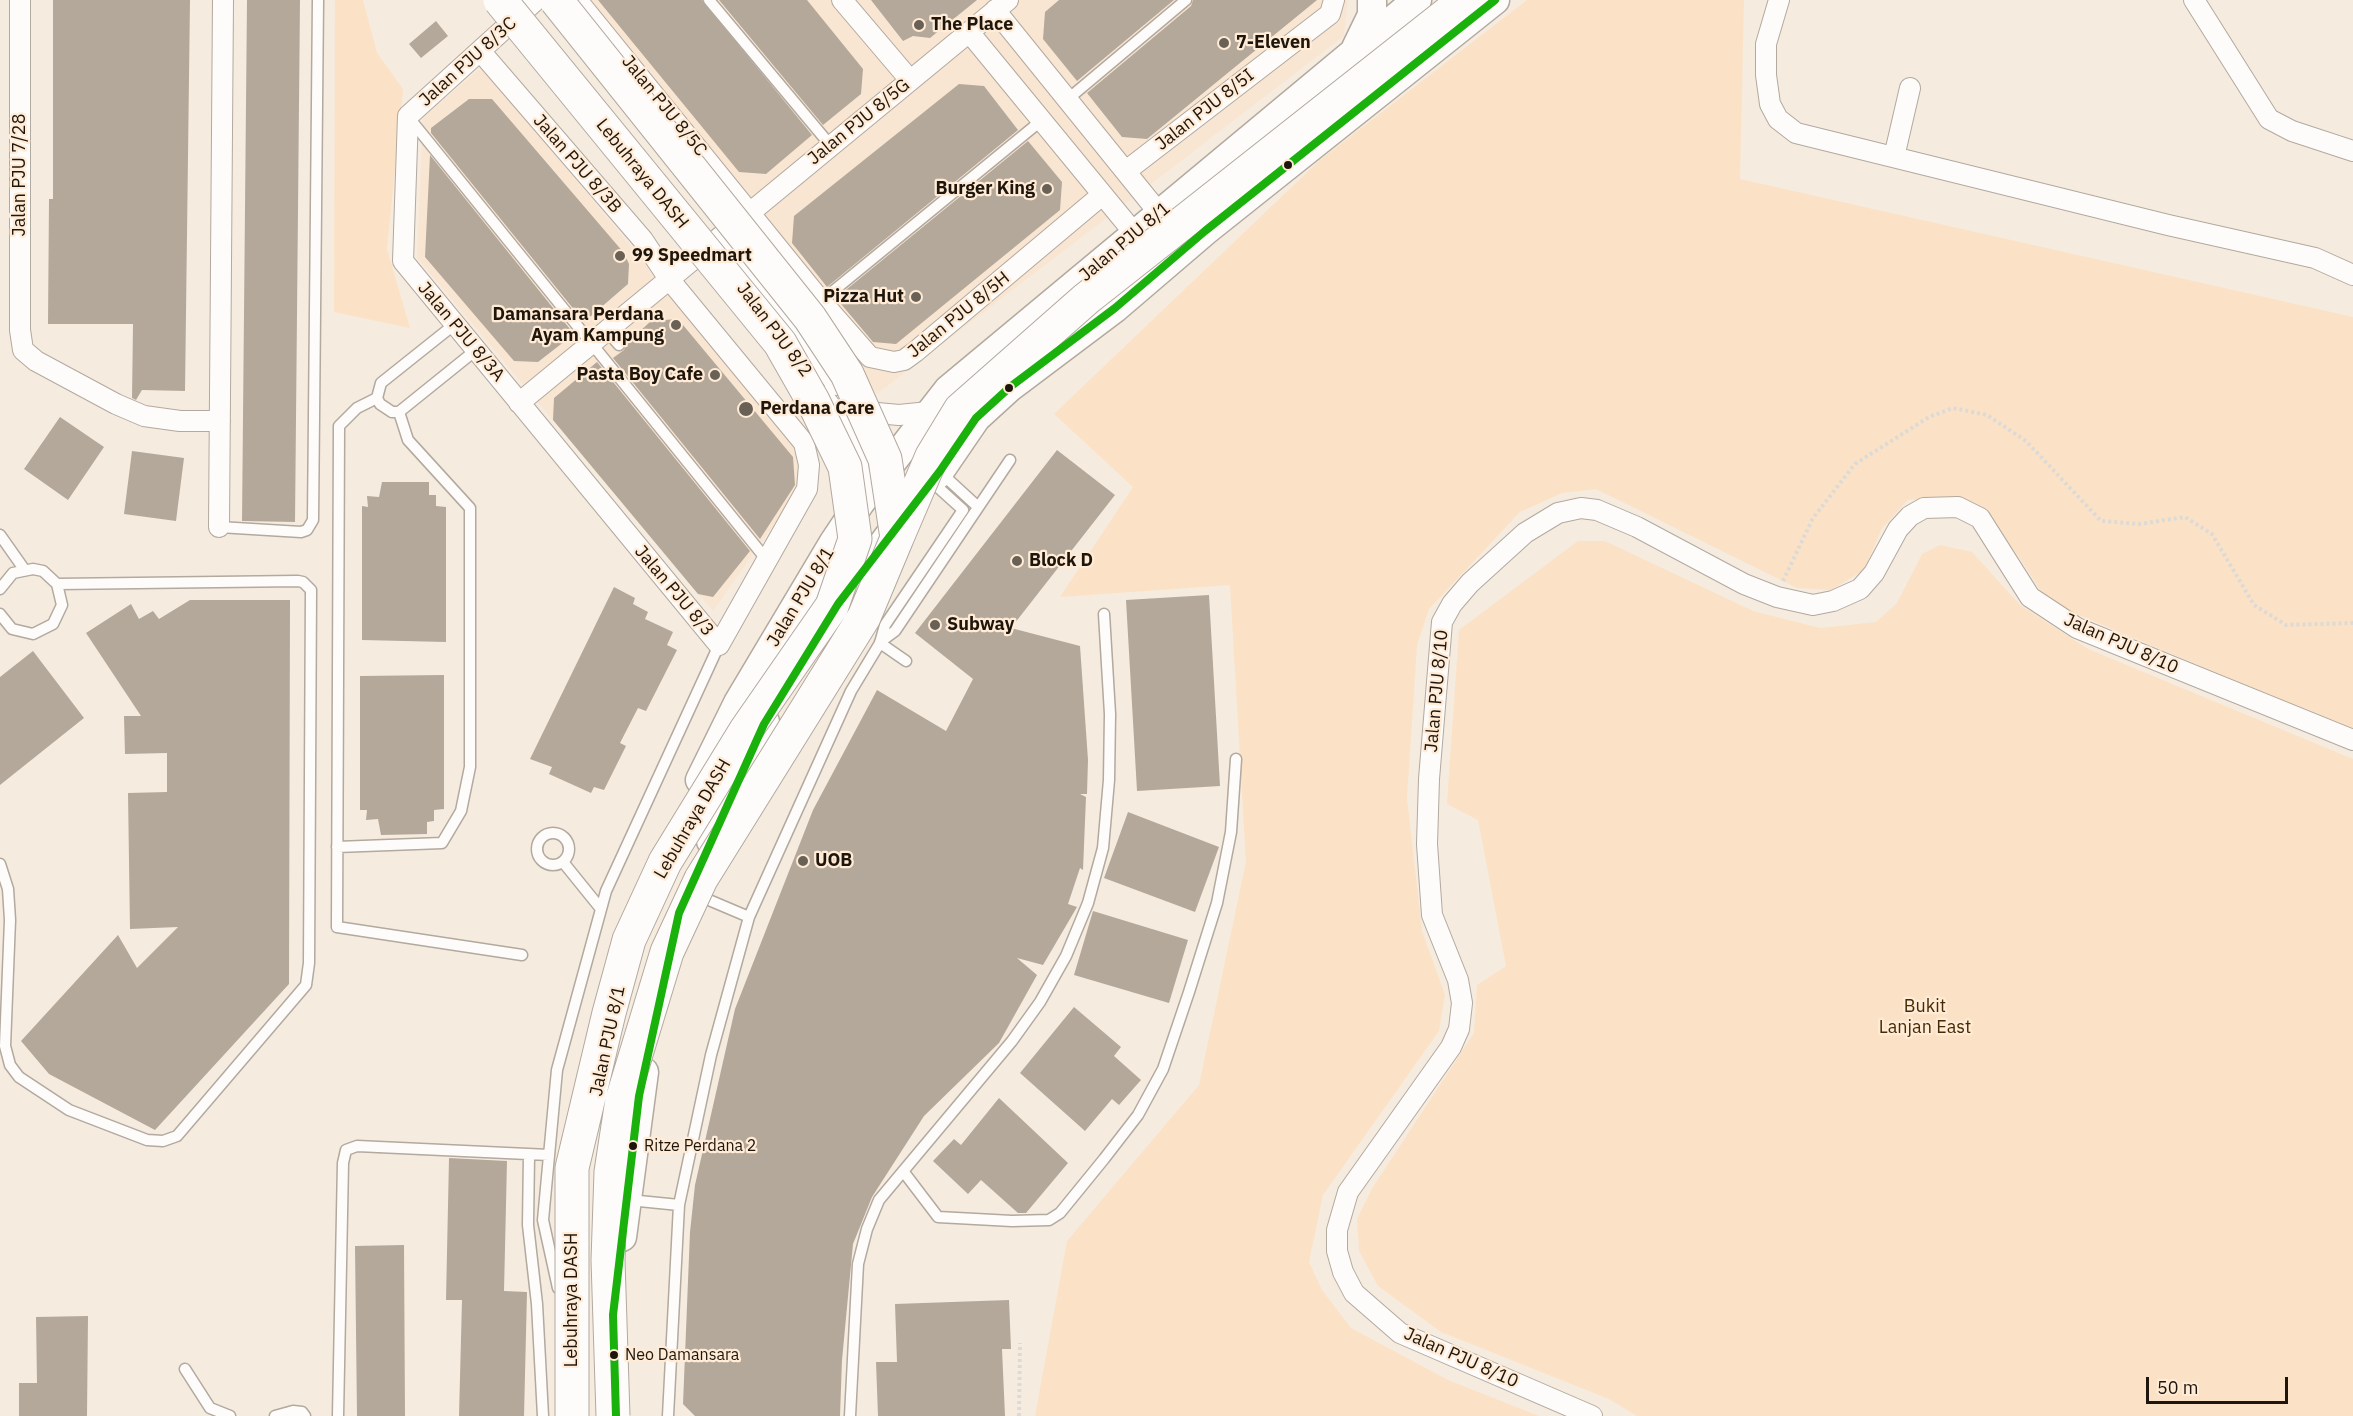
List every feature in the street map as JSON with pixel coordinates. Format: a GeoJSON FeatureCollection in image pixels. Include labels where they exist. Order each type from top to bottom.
{"type":"FeatureCollection","features":[{"type":"Feature","properties":{"kind":"highway","name":"Lebuhraya DASH"},"geometry":{"type":"LineString","coordinates":[[528,2],[780,343],[813,401],[845,467],[855,539],[832,606],[746,730],[665,862],[629,940],[572,1168],[570,1416]]}},
{"type":"Feature","properties":{"kind":"highway"},"geometry":{"type":"LineString","coordinates":[[528,2],[810,318],[847,375],[885,459],[897,538]]}},
{"type":"Feature","properties":{"kind":"highway","name":"Lebuhraya DASH"},"geometry":{"type":"LineString","coordinates":[[615,1416],[608,1260],[611,1172],[622,1100],[664,962],[701,879],[779,750],[864,617],[932,456],[960,410],[1086,299],[1452,26]]}},
{"type":"Feature","properties":{"kind":"main road"},"geometry":{"type":"LineString","coordinates":[[1350,57],[1362,39],[1372,15],[1372,0]]}},
{"type":"Feature","properties":{"kind":"main road","name":"Jalan PJU 8/1"},"geometry":{"type":"LineString","coordinates":[[615,1416],[613,1315],[639,1096],[679,913],[764,724],[838,604],[976,418],[1010,387],[1114,308],[1452,26],[1495,0]]}},
{"type":"Feature","properties":{"kind":"main road","name":"Jalan PJU 8/1"},"geometry":{"type":"LineString","coordinates":[[570,1416],[568,1326],[589,1129],[626,960],[681,820],[738,703],[860,503],[948,390],[1415,2]]}},
{"type":"Feature","properties":{"kind":"street","name":"Jalan PJU 7/28"},"geometry":{"type":"LineString","coordinates":[[20,0],[20,330],[23,350],[36,361],[116,405],[144,416],[180,421],[220,421]]}},
{"type":"Feature","properties":{"kind":"street"},"geometry":{"type":"LineString","coordinates":[[219,527],[223,0]]}},
{"type":"Feature","properties":{"kind":"street","name":"Jalan PJU 8/5C"},"geometry":{"type":"LineString","coordinates":[[577,0],[750,212]]}},
{"type":"Feature","properties":{"kind":"street"},"geometry":{"type":"LineString","coordinates":[[842,0],[910,81]]}},
{"type":"Feature","properties":{"kind":"street","name":"Jalan PJU 8/5I"},"geometry":{"type":"LineString","coordinates":[[1126,171],[1330,14],[1334,0]]}},
{"type":"Feature","properties":{"kind":"street"},"geometry":{"type":"LineString","coordinates":[[1779,0],[1766,44],[1766,75],[1770,104],[1778,119],[1796,133],[2168,225],[2315,258],[2353,275]]}},
{"type":"Feature","properties":{"kind":"street"},"geometry":{"type":"LineString","coordinates":[[2194,0],[2269,119],[2292,131],[2353,151]]}},
{"type":"Feature","properties":{"kind":"street","name":"Jalan PJU 8/3C"},"geometry":{"type":"LineString","coordinates":[[403,261],[408,117],[481,52],[528,2]]}},
{"type":"Feature","properties":{"kind":"street","name":"Jalan PJU 8/2"},"geometry":{"type":"LineString","coordinates":[[528,2],[715,241],[847,398],[877,413],[899,415],[929,412]]}},
{"type":"Feature","properties":{"kind":"street"},"geometry":{"type":"LineString","coordinates":[[1415,2],[1452,26]]}},
{"type":"Feature","properties":{"kind":"street"},"geometry":{"type":"LineString","coordinates":[[1415,2],[1452,26]]}},
{"type":"Feature","properties":{"kind":"street"},"geometry":{"type":"LineString","coordinates":[[1002,5],[1068,99],[1160,213]]}},
{"type":"Feature","properties":{"kind":"street","name":"Jalan PJU 8/5G"},"geometry":{"type":"LineString","coordinates":[[715,241],[1002,5]]}},
{"type":"Feature","properties":{"kind":"street"},"geometry":{"type":"LineString","coordinates":[[969,32],[1135,234]]}},
{"type":"Feature","properties":{"kind":"street","name":"Jalan PJU 8/3B"},"geometry":{"type":"LineString","coordinates":[[481,52],[643,240],[669,279]]}},
{"type":"Feature","properties":{"kind":"street"},"geometry":{"type":"LineString","coordinates":[[1894,157],[1910,88]]}},
{"type":"Feature","properties":{"kind":"street","name":"Jalan PJU 8/5H"},"geometry":{"type":"LineString","coordinates":[[750,212],[821,301],[870,357],[884,362],[904,360],[1102,195]]}},
{"type":"Feature","properties":{"kind":"street"},"geometry":{"type":"LineString","coordinates":[[519,403],[715,241]]}},
{"type":"Feature","properties":{"kind":"street","name":"Jalan PJU 8/2"},"geometry":{"type":"LineString","coordinates":[[715,241],[849,431],[857,448],[860,467],[860,503]]}},
{"type":"Feature","properties":{"kind":"street","name":"Jalan PJU 8/3A"},"geometry":{"type":"LineString","coordinates":[[403,261],[519,403]]}},
{"type":"Feature","properties":{"kind":"street","name":"Jalan PJU 8/3"},"geometry":{"type":"LineString","coordinates":[[519,403],[719,645],[807,489],[809,465],[804,443],[669,279]]}},
{"type":"Feature","properties":{"kind":"street","name":"Jalan PJU 8/10"},"geometry":{"type":"LineString","coordinates":[[1592,1416],[1400,1333],[1354,1293],[1337,1251],[1337,1230],[1348,1192],[1451,1047],[1459,1029],[1462,1003],[1458,980],[1432,915],[1427,844],[1429,779],[1442,622],[1452,604],[1470,583],[1525,533],[1558,513],[1581,508],[1598,510],[1637,527],[1711,568],[1778,597],[1813,605],[1833,601],[1860,589],[1874,573],[1898,529],[1910,516],[1924,508],[1958,507],[1980,518],[2030,597],[2077,628],[2353,740]]}},
{"type":"Feature","properties":{"kind":"lane"},"geometry":{"type":"LineString","coordinates":[[219,527],[301,532],[307,531],[313,520],[318,0]]}},
{"type":"Feature","properties":{"kind":"lane"},"geometry":{"type":"LineString","coordinates":[[709,0],[831,146]]}},
{"type":"Feature","properties":{"kind":"lane"},"geometry":{"type":"LineString","coordinates":[[1068,99],[1186,0]]}},
{"type":"Feature","properties":{"kind":"lane"},"geometry":{"type":"LineString","coordinates":[[408,117],[599,336],[766,559]]}},
{"type":"Feature","properties":{"kind":"lane"},"geometry":{"type":"LineString","coordinates":[[821,301],[1042,120]]}},
{"type":"Feature","properties":{"kind":"lane"},"geometry":{"type":"LineString","coordinates":[[455,324],[381,383],[377,398],[357,408],[339,426],[337,927],[522,955]]}},
{"type":"Feature","properties":{"kind":"lane"},"geometry":{"type":"LineString","coordinates":[[599,336],[619,345]]}},
{"type":"Feature","properties":{"kind":"lane"},"geometry":{"type":"LineString","coordinates":[[399,412],[476,350]]}},
{"type":"Feature","properties":{"kind":"lane"},"geometry":{"type":"LineString","coordinates":[[377,398],[384,408],[399,412]]}},
{"type":"Feature","properties":{"kind":"lane"},"geometry":{"type":"LineString","coordinates":[[337,847],[442,843],[461,811],[470,767],[470,508],[408,440],[399,412]]}},
{"type":"Feature","properties":{"kind":"lane"},"geometry":{"type":"LineString","coordinates":[[880,643],[895,631],[1010,460]]}},
{"type":"Feature","properties":{"kind":"lane"},"geometry":{"type":"LineString","coordinates":[[935,476],[977,507]]}},
{"type":"Feature","properties":{"kind":"lane"},"geometry":{"type":"LineString","coordinates":[[668,1416],[679,1205],[711,1055],[749,917],[851,691],[880,643],[885,625],[963,510],[935,476]]}},
{"type":"Feature","properties":{"kind":"lane"},"geometry":{"type":"LineString","coordinates":[[0,535],[24,569]]}},
{"type":"Feature","properties":{"kind":"lane"},"geometry":{"type":"LineString","coordinates":[[0,588],[13,573],[24,569],[43,571],[57,584],[62,605],[53,624],[33,634],[22,633],[1,620]]}},
{"type":"Feature","properties":{"kind":"lane"},"geometry":{"type":"LineString","coordinates":[[0,864],[8,889],[10,920],[6,1046],[10,1065],[19,1077],[69,1110],[147,1140],[163,1141],[177,1136],[306,985],[309,951],[311,590],[308,585],[298,581],[57,584]]}},
{"type":"Feature","properties":{"kind":"lane"},"geometry":{"type":"LineString","coordinates":[[850,1416],[858,1264],[867,1229],[879,1200],[1012,1041],[1040,1002],[1066,956],[1088,903],[1103,848],[1108,780],[1110,714],[1104,614]]}},
{"type":"Feature","properties":{"kind":"lane"},"geometry":{"type":"LineString","coordinates":[[880,643],[906,661]]}},
{"type":"Feature","properties":{"kind":"lane"},"geometry":{"type":"LineString","coordinates":[[568,1326],[543,1220],[557,1070],[606,891],[719,645]]}},
{"type":"Feature","properties":{"kind":"lane"},"geometry":{"type":"LineString","coordinates":[[903,1171],[938,1217],[1012,1221],[1049,1220],[1060,1213],[1111,1150],[1138,1115],[1163,1069],[1189,992],[1217,903],[1231,832],[1236,759]]}},
{"type":"Feature","properties":{"kind":"lane"},"geometry":{"type":"LineString","coordinates":[[563,862],[601,909]]}},
{"type":"Feature","properties":{"kind":"lane"},"geometry":{"type":"LineString","coordinates":[[689,891],[749,917]]}},
{"type":"Feature","properties":{"kind":"lane"},"geometry":{"type":"LineString","coordinates":[[338,1416],[343,1163],[346,1150],[357,1146],[549,1155]]}},
{"type":"Feature","properties":{"kind":"lane"},"geometry":{"type":"LineString","coordinates":[[529,1155],[528,1225],[537,1304],[543,1416]]}},
{"type":"Feature","properties":{"kind":"lane"},"geometry":{"type":"LineString","coordinates":[[528,1178],[546,1178]]}},
{"type":"Feature","properties":{"kind":"lane"},"geometry":{"type":"LineString","coordinates":[[627,1200],[679,1205]]}},
{"type":"Feature","properties":{"kind":"lane"},"geometry":{"type":"LineString","coordinates":[[185,1369],[210,1408],[230,1416]]}},
{"type":"Feature","properties":{"kind":"lane"},"geometry":{"type":"LineString","coordinates":[[275,1416],[293,1411],[305,1416]]}},
{"type":"Feature","properties":{"kind":"path"},"geometry":{"type":"LineString","coordinates":[[1778,597],[1813,518],[1855,464],[1929,417],[1953,408],[1987,415],[2026,441],[2101,521],[2140,524],[2185,517],[2212,534],[2254,605],[2286,625],[2353,623]]}},
{"type":"Feature","properties":{"kind":"path"},"geometry":{"type":"LineString","coordinates":[[1019,1416],[1020,1343]]}},
{"type":"Feature","properties":{"kind":"shaded area"},"geometry":{"type":"Polygon","coordinates":[[[544,0],[1348,0],[1344,36],[877,394],[544,0]]]}},
{"type":"Feature","properties":{"kind":"shaded area"},"geometry":{"type":"Polygon","coordinates":[[[482,67],[801,451],[804,482],[713,611],[417,258],[423,117],[482,67]]]}},
{"type":"Feature","properties":{"kind":"green space"},"geometry":{"type":"Polygon","coordinates":[[[335,0],[363,0],[377,53],[403,89],[387,249],[410,328],[334,312],[335,0]]]}},
{"type":"Feature","properties":{"kind":"green space"},"geometry":{"type":"Polygon","coordinates":[[[1527,0],[1744,0],[1740,179],[2353,317],[2353,730],[2048,602],[2021,560],[1988,516],[1945,498],[1908,500],[1882,528],[1864,570],[1831,590],[1797,588],[1596,489],[1562,493],[1520,512],[1429,609],[1417,645],[1407,798],[1422,931],[1445,995],[1439,1031],[1323,1195],[1309,1262],[1322,1290],[1351,1328],[1448,1380],[1539,1416],[1035,1416],[1067,1241],[1199,1085],[1246,862],[1230,585],[1060,597],[1133,487],[1054,414],[1320,160],[1527,0]]]}},
{"type":"Feature","properties":{"kind":"green space","name":"Bukit Lanjan East"},"geometry":{"type":"Polygon","coordinates":[[[1578,541],[1605,541],[1753,611],[1820,628],[1876,622],[1897,603],[1922,554],[1940,545],[1972,552],[2020,605],[2088,649],[2353,759],[2353,1416],[1637,1416],[1609,1399],[1441,1332],[1378,1286],[1359,1251],[1357,1219],[1373,1187],[1474,1033],[1477,985],[1506,966],[1478,820],[1447,804],[1459,630],[1578,541]]]}},
{"type":"Feature","properties":{"kind":"building"},"geometry":{"type":"Polygon","coordinates":[[[53,0],[190,0],[185,391],[142,390],[136,400],[132,398],[133,324],[48,324],[49,199],[53,199],[53,0]]]}},
{"type":"Feature","properties":{"kind":"building"},"geometry":{"type":"Polygon","coordinates":[[[247,0],[300,0],[295,522],[242,521],[247,0]]]}},
{"type":"Feature","properties":{"kind":"building"},"geometry":{"type":"Polygon","coordinates":[[[598,0],[702,0],[812,135],[766,174],[739,172],[598,0]]]}},
{"type":"Feature","properties":{"kind":"building"},"geometry":{"type":"Polygon","coordinates":[[[719,0],[807,0],[863,69],[861,94],[823,125],[719,0]]]}},
{"type":"Feature","properties":{"kind":"building","name":"The Place"},"geometry":{"type":"Polygon","coordinates":[[[871,0],[977,0],[930,38],[913,36],[903,41],[871,0]]]}},
{"type":"Feature","properties":{"kind":"building"},"geometry":{"type":"Polygon","coordinates":[[[1059,0],[1174,0],[1077,81],[1043,39],[1045,12],[1059,0]]]}},
{"type":"Feature","properties":{"kind":"building"},"geometry":{"type":"Polygon","coordinates":[[[1193,0],[1317,0],[1147,139],[1122,137],[1087,93],[1191,6],[1193,0]]]}},
{"type":"Feature","properties":{"kind":"building"},"geometry":{"type":"Polygon","coordinates":[[[436,21],[448,36],[421,58],[409,44],[436,21]]]}},
{"type":"Feature","properties":{"kind":"building"},"geometry":{"type":"Polygon","coordinates":[[[959,84],[984,86],[1018,130],[827,287],[792,243],[794,216],[959,84]]]}},
{"type":"Feature","properties":{"kind":"building"},"geometry":{"type":"Polygon","coordinates":[[[469,99],[492,99],[624,253],[629,264],[628,284],[584,322],[431,133],[431,128],[469,99]]]}},
{"type":"Feature","properties":{"kind":"building"},"geometry":{"type":"Polygon","coordinates":[[[1028,141],[1062,182],[1060,210],[896,344],[873,342],[836,298],[1028,141]]]}},
{"type":"Feature","properties":{"kind":"building"},"geometry":{"type":"Polygon","coordinates":[[[430,155],[574,334],[538,362],[514,361],[425,257],[430,155]]]}},
{"type":"Feature","properties":{"kind":"building"},"geometry":{"type":"Polygon","coordinates":[[[678,319],[793,457],[795,485],[760,539],[613,358],[624,350],[626,344],[651,321],[678,319]]]}},
{"type":"Feature","properties":{"kind":"building"},"geometry":{"type":"Polygon","coordinates":[[[597,362],[750,551],[713,597],[698,594],[553,420],[554,398],[597,362]]]}},
{"type":"Feature","properties":{"kind":"building"},"geometry":{"type":"Polygon","coordinates":[[[60,417],[104,447],[68,500],[24,469],[60,417]]]}},
{"type":"Feature","properties":{"kind":"building"},"geometry":{"type":"Polygon","coordinates":[[[1057,450],[1115,495],[1011,628],[1080,646],[1088,760],[1087,794],[1080,794],[1086,797],[1083,870],[1080,868],[1068,904],[1077,907],[1043,965],[1017,958],[1037,975],[999,1043],[924,1116],[872,1197],[853,1244],[842,1360],[840,1416],[695,1416],[683,1404],[690,1232],[695,1185],[735,1009],[813,810],[877,690],[946,731],[973,679],[915,633],[1057,450]]]}},
{"type":"Feature","properties":{"kind":"building"},"geometry":{"type":"Polygon","coordinates":[[[132,451],[184,458],[176,521],[124,514],[132,451]]]}},
{"type":"Feature","properties":{"kind":"building"},"geometry":{"type":"Polygon","coordinates":[[[382,482],[429,482],[429,495],[436,495],[436,506],[446,507],[446,642],[362,640],[362,506],[368,507],[367,496],[379,497],[382,482]]]}},
{"type":"Feature","properties":{"kind":"building"},"geometry":{"type":"Polygon","coordinates":[[[614,587],[635,598],[633,604],[648,612],[645,619],[673,632],[667,645],[677,650],[646,711],[638,708],[620,743],[626,746],[604,790],[594,787],[591,793],[549,774],[552,767],[530,759],[614,587]]]}},
{"type":"Feature","properties":{"kind":"building"},"geometry":{"type":"Polygon","coordinates":[[[1209,595],[1220,786],[1137,791],[1126,600],[1209,595]]]}},
{"type":"Feature","properties":{"kind":"building"},"geometry":{"type":"Polygon","coordinates":[[[190,600],[290,600],[289,984],[155,1130],[49,1074],[21,1041],[118,935],[137,968],[178,927],[130,929],[128,793],[167,792],[167,753],[125,754],[124,716],[141,716],[86,633],[131,604],[139,619],[153,611],[159,619],[190,600]]]}},
{"type":"Feature","properties":{"kind":"building"},"geometry":{"type":"Polygon","coordinates":[[[33,651],[84,718],[0,785],[0,677],[33,651]]]}},
{"type":"Feature","properties":{"kind":"building"},"geometry":{"type":"Polygon","coordinates":[[[444,675],[444,809],[434,810],[434,821],[427,822],[427,834],[381,835],[378,819],[366,820],[367,810],[360,810],[360,676],[444,675]]]}},
{"type":"Feature","properties":{"kind":"building"},"geometry":{"type":"Polygon","coordinates":[[[1128,812],[1219,847],[1195,912],[1104,878],[1128,812]]]}},
{"type":"Feature","properties":{"kind":"building"},"geometry":{"type":"Polygon","coordinates":[[[1093,911],[1188,940],[1169,1003],[1074,975],[1093,911]]]}},
{"type":"Feature","properties":{"kind":"building"},"geometry":{"type":"Polygon","coordinates":[[[1074,1007],[1121,1047],[1114,1056],[1141,1080],[1119,1105],[1112,1099],[1085,1131],[1020,1073],[1074,1007]]]}},
{"type":"Feature","properties":{"kind":"building"},"geometry":{"type":"Polygon","coordinates":[[[999,1098],[1068,1163],[1026,1213],[1018,1213],[981,1180],[968,1194],[933,1161],[954,1139],[961,1145],[999,1098]]]}},
{"type":"Feature","properties":{"kind":"building"},"geometry":{"type":"Polygon","coordinates":[[[449,1158],[507,1161],[504,1291],[527,1292],[524,1416],[459,1416],[462,1300],[446,1300],[449,1158]]]}},
{"type":"Feature","properties":{"kind":"building"},"geometry":{"type":"Polygon","coordinates":[[[404,1245],[405,1416],[357,1416],[355,1246],[404,1245]]]}},
{"type":"Feature","properties":{"kind":"building"},"geometry":{"type":"Polygon","coordinates":[[[1009,1300],[1011,1349],[1002,1349],[1005,1416],[878,1416],[876,1362],[897,1362],[895,1304],[1009,1300]]]}},
{"type":"Feature","properties":{"kind":"building"},"geometry":{"type":"Polygon","coordinates":[[[88,1316],[87,1416],[19,1416],[19,1383],[37,1383],[36,1317],[88,1316]]]}},
{"type":"Feature","properties":{"kind":"transit line"},"geometry":{"type":"LineString","coordinates":[[616,1416],[613,1315],[639,1096],[679,913],[764,724],[838,604],[940,471],[976,418],[1010,387],[1115,308],[1205,231],[1495,0]]}},
{"type":"Feature","properties":{"kind":"place","name":"The Place"},"geometry":{"type":"Point","coordinates":[919,25]}},
{"type":"Feature","properties":{"kind":"place","name":"7-Eleven"},"geometry":{"type":"Point","coordinates":[1224,43]}},
{"type":"Feature","properties":{"kind":"place","name":"Burger King"},"geometry":{"type":"Point","coordinates":[1047,189]}},
{"type":"Feature","properties":{"kind":"place","name":"99 Speedmart"},"geometry":{"type":"Point","coordinates":[620,256]}},
{"type":"Feature","properties":{"kind":"place","name":"Pizza Hut"},"geometry":{"type":"Point","coordinates":[916,297]}},
{"type":"Feature","properties":{"kind":"place","name":"Damansara Perdana Ayam Kampung"},"geometry":{"type":"Point","coordinates":[676,325]}},
{"type":"Feature","properties":{"kind":"place","name":"Pasta Boy Cafe"},"geometry":{"type":"Point","coordinates":[715,375]}},
{"type":"Feature","properties":{"kind":"place","name":"Perdana Care"},"geometry":{"type":"Point","coordinates":[746,409]}},
{"type":"Feature","properties":{"kind":"place","name":"Block D"},"geometry":{"type":"Point","coordinates":[1017,561]}},
{"type":"Feature","properties":{"kind":"place","name":"Subway"},"geometry":{"type":"Point","coordinates":[935,625]}},
{"type":"Feature","properties":{"kind":"place","name":"UOB"},"geometry":{"type":"Point","coordinates":[803,861]}},
{"type":"Feature","properties":{"kind":"place","name":"Ritze Perdana 2"},"geometry":{"type":"Point","coordinates":[633,1146]}},
{"type":"Feature","properties":{"kind":"place","name":"Neo Damansara"},"geometry":{"type":"Point","coordinates":[614,1355]}}]}
